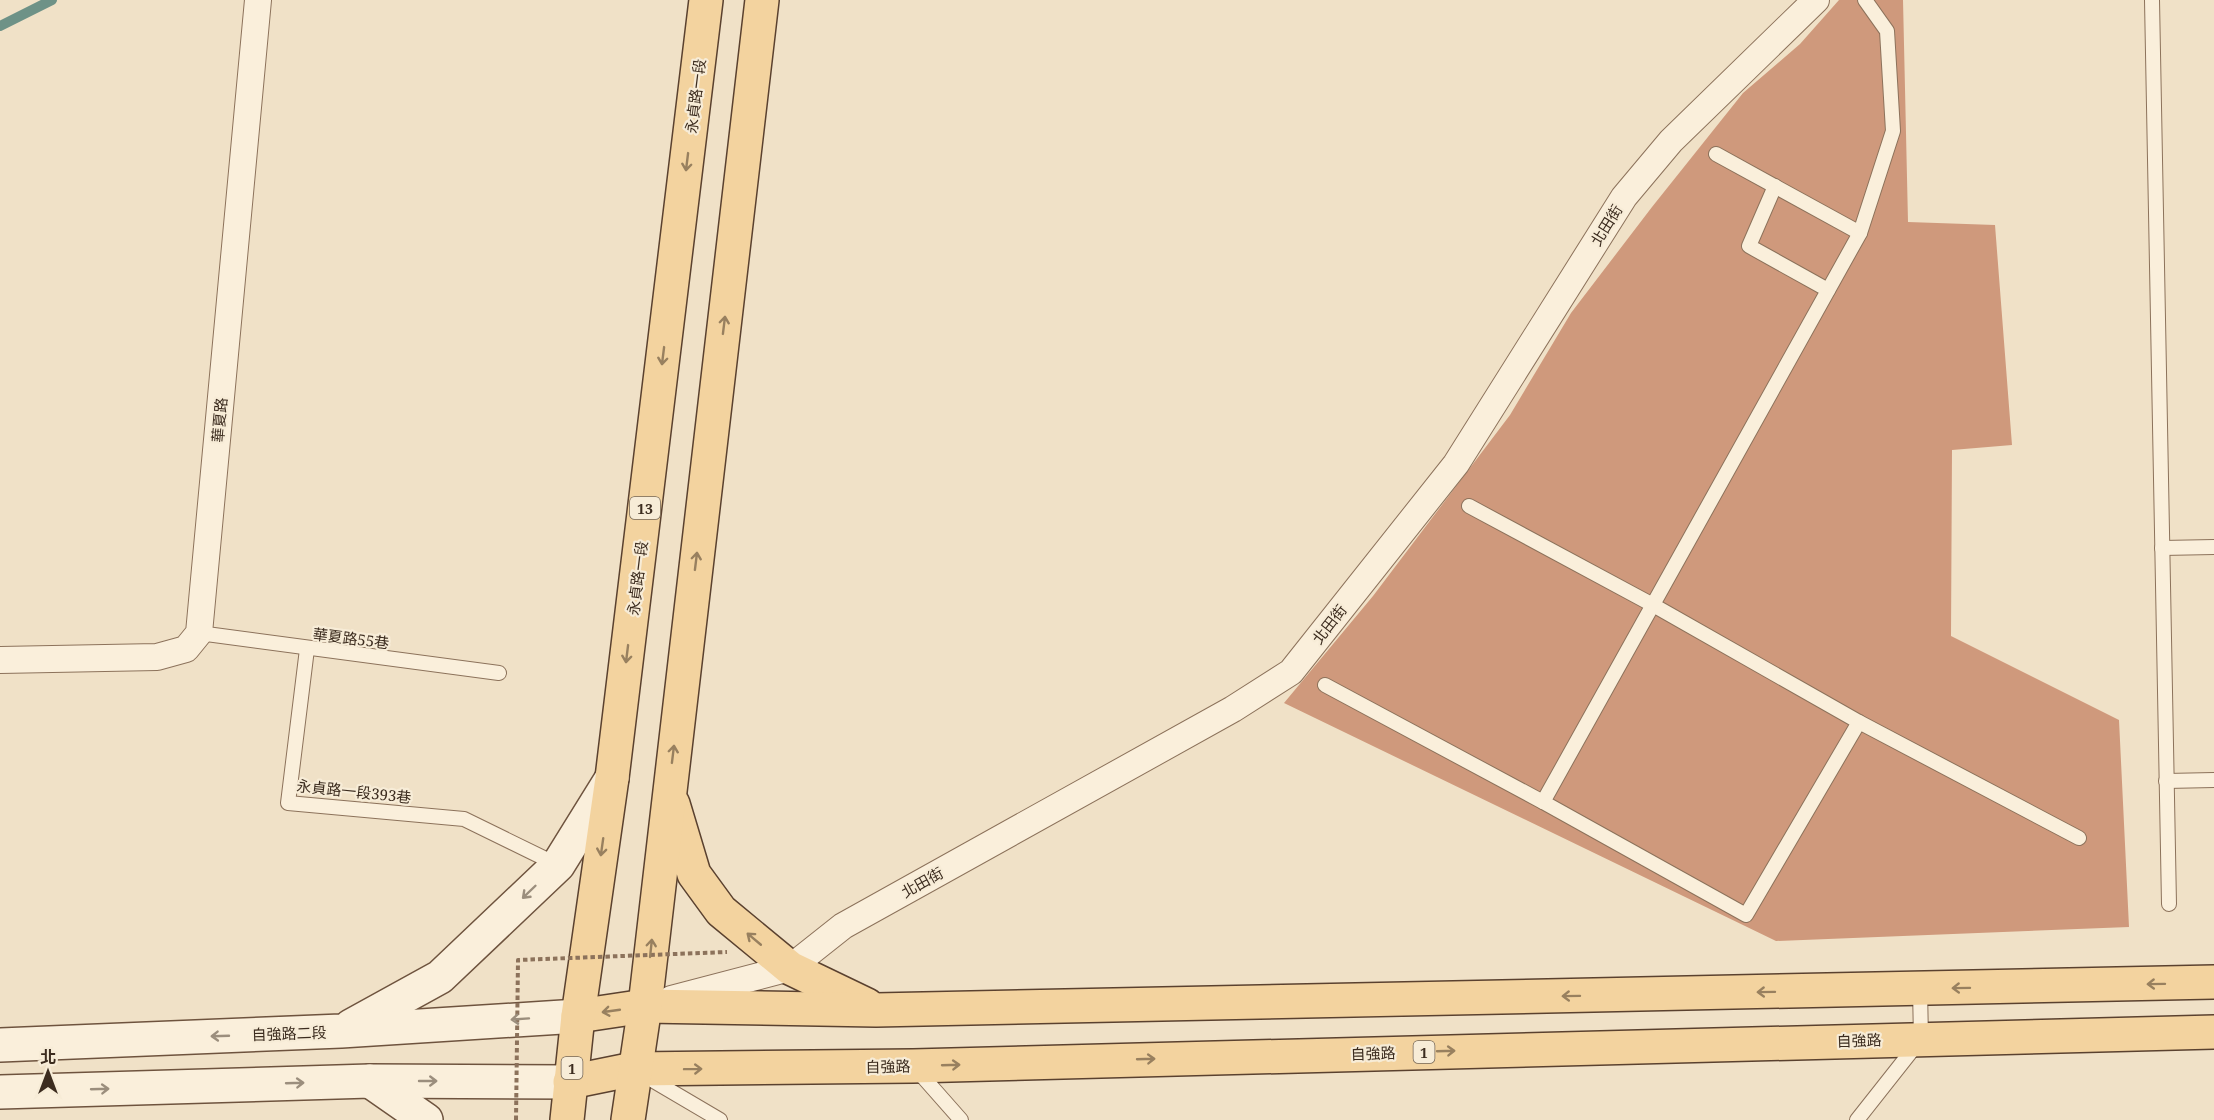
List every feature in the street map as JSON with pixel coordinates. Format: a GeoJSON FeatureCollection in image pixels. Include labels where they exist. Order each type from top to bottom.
{"type":"FeatureCollection","features":[{"type":"Feature","properties":{"kind":"main road","name":"永貞路一段"},"geometry":{"type":"LineString","coordinates":[[567,1120],[578,1016],[612,778],[706,0]]}},
{"type":"Feature","properties":{"kind":"main road"},"geometry":{"type":"LineString","coordinates":[[628,1120],[645,1006],[762,0]]}},
{"type":"Feature","properties":{"kind":"main road"},"geometry":{"type":"LineString","coordinates":[[669,790],[694,874],[721,911],[790,969],[876,1010]]}},
{"type":"Feature","properties":{"kind":"main road"},"geometry":{"type":"LineString","coordinates":[[578,1016],[645,1006],[876,1010],[2214,982]]}},
{"type":"Feature","properties":{"kind":"main road","name":"自強路"},"geometry":{"type":"LineString","coordinates":[[570,1082],[634,1070],[913,1066],[2214,1032]]}},
{"type":"Feature","properties":{"kind":"street","name":"華夏路"},"geometry":{"type":"LineString","coordinates":[[199,633],[258,0]]}},
{"type":"Feature","properties":{"kind":"street","name":"北田街"},"geometry":{"type":"LineString","coordinates":[[645,1006],[790,969],[843,926],[1222,715],[1291,672],[1456,464],[1624,197],[1671,141],[1816,0]]}},
{"type":"Feature","properties":{"kind":"street"},"geometry":{"type":"LineString","coordinates":[[0,660],[157,657],[186,649],[199,633]]}},
{"type":"Feature","properties":{"kind":"street"},"geometry":{"type":"LineString","coordinates":[[341,1031],[440,977],[558,865],[612,778]]}},
{"type":"Feature","properties":{"kind":"street","name":"自強路二段"},"geometry":{"type":"LineString","coordinates":[[0,1045],[341,1031],[578,1016]]}},
{"type":"Feature","properties":{"kind":"street"},"geometry":{"type":"LineString","coordinates":[[370,1081],[426,1120]]}},
{"type":"Feature","properties":{"kind":"street"},"geometry":{"type":"LineString","coordinates":[[0,1092],[370,1081],[570,1082]]}},
{"type":"Feature","properties":{"kind":"lane"},"geometry":{"type":"LineString","coordinates":[[1543,802],[1860,233],[1893,130],[1887,31],[1865,0]]}},
{"type":"Feature","properties":{"kind":"lane"},"geometry":{"type":"LineString","coordinates":[[2152,0],[2169,904]]}},
{"type":"Feature","properties":{"kind":"lane"},"geometry":{"type":"LineString","coordinates":[[1716,154],[1860,233]]}},
{"type":"Feature","properties":{"kind":"lane"},"geometry":{"type":"LineString","coordinates":[[1775,186],[1749,246],[1828,290]]}},
{"type":"Feature","properties":{"kind":"lane"},"geometry":{"type":"LineString","coordinates":[[1469,506],[1653,605],[1859,722],[2079,838]]}},
{"type":"Feature","properties":{"kind":"lane"},"geometry":{"type":"LineString","coordinates":[[2162,548],[2214,547]]}},
{"type":"Feature","properties":{"kind":"lane","name":"華夏路55巷"},"geometry":{"type":"LineString","coordinates":[[199,633],[499,674]]}},
{"type":"Feature","properties":{"kind":"lane","name":"永貞路一段393巷"},"geometry":{"type":"LineString","coordinates":[[306,649],[288,803],[464,819],[558,865]]}},
{"type":"Feature","properties":{"kind":"lane"},"geometry":{"type":"LineString","coordinates":[[1325,685],[1543,802],[1746,915],[1859,722]]}},
{"type":"Feature","properties":{"kind":"lane"},"geometry":{"type":"LineString","coordinates":[[2166,781],[2214,780]]}},
{"type":"Feature","properties":{"kind":"lane"},"geometry":{"type":"LineString","coordinates":[[1857,1120],[1921,1039],[1920,989]]}},
{"type":"Feature","properties":{"kind":"lane"},"geometry":{"type":"LineString","coordinates":[[913,1066],[961,1120]]}},
{"type":"Feature","properties":{"kind":"lane"},"geometry":{"type":"LineString","coordinates":[[634,1070],[720,1120]]}},
{"type":"Feature","properties":{"kind":"path"},"geometry":{"type":"LineString","coordinates":[[516,1120],[518,960],[727,952]]}},
{"type":"Feature","properties":{"kind":"building"},"geometry":{"type":"Polygon","coordinates":[[[1839,0],[1903,0],[1908,222],[1995,225],[2012,445],[1952,450],[1951,636],[2119,720],[2129,927],[1776,941],[1284,703],[1373,596],[1510,415],[1571,313],[1652,207],[1743,93],[1800,44],[1839,0]]]}},
{"type":"Feature","properties":{"kind":"waterway"},"geometry":{"type":"LineString","coordinates":[[0,26],[52,0]]}}]}
